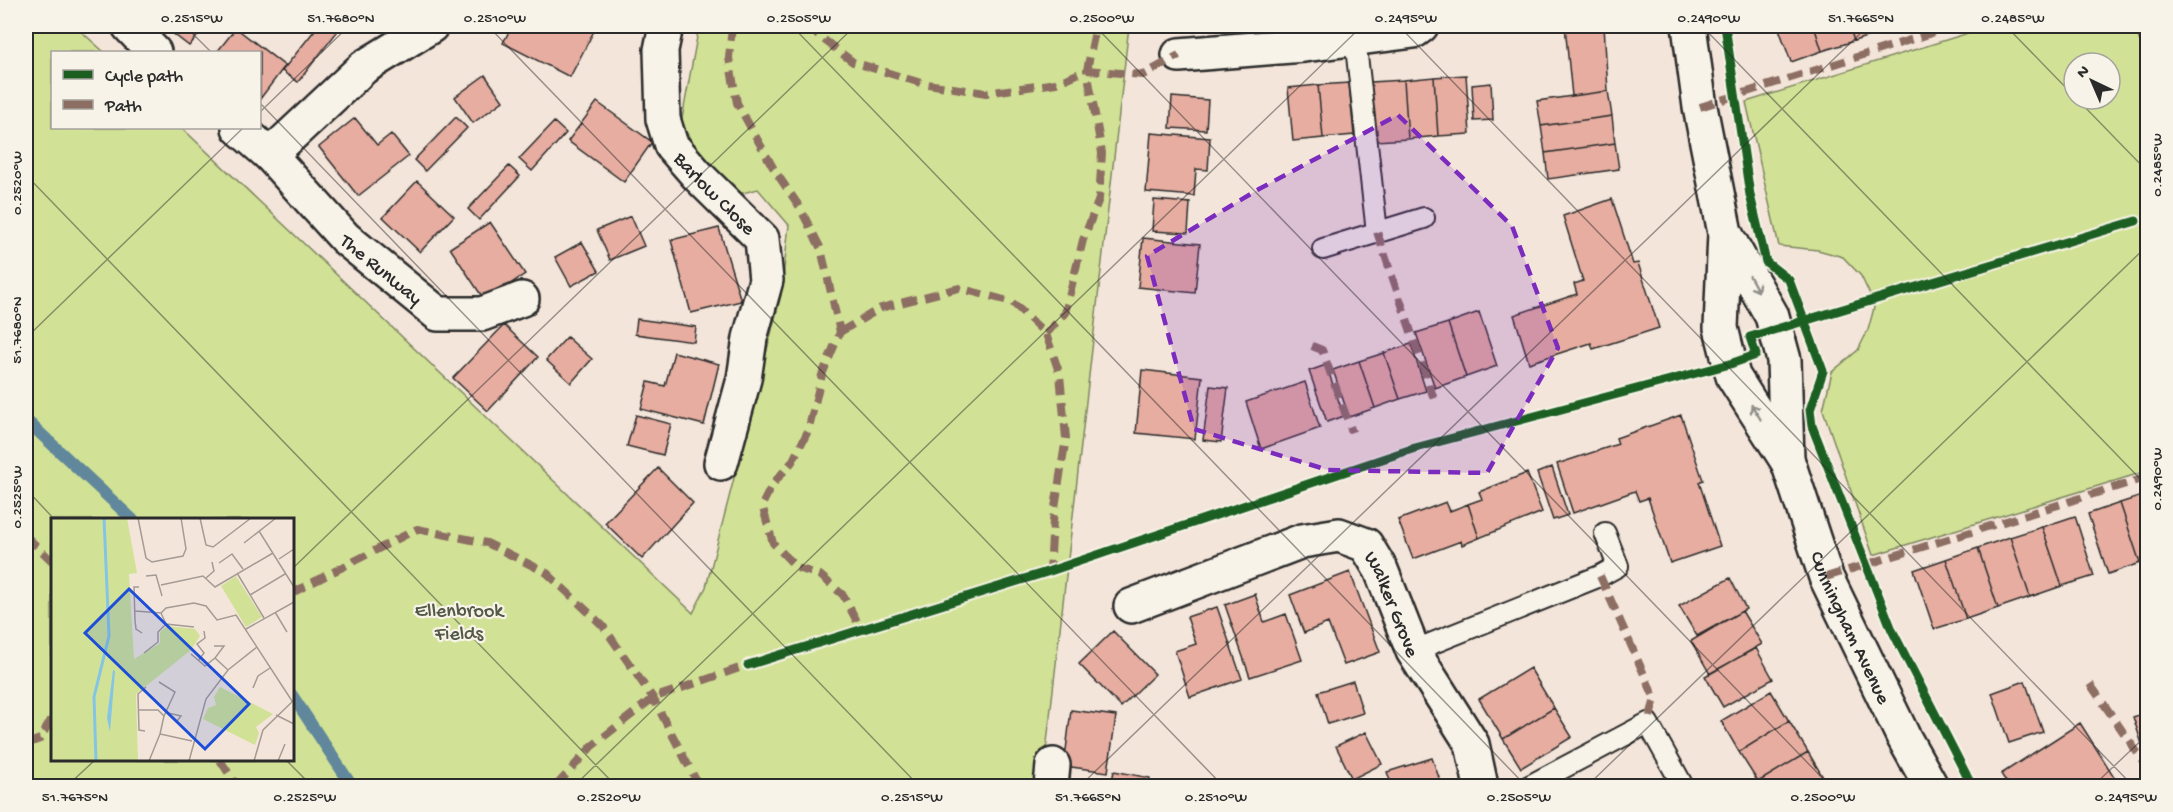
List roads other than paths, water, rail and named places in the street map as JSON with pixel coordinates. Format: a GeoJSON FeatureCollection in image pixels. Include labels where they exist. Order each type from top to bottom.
{"type":"FeatureCollection","features":[{"type":"Feature","properties":{"kind":"street"},"geometry":{"type":"LineString","coordinates":[[129,26],[153,51]]}},
{"type":"Feature","properties":{"kind":"street"},"geometry":{"type":"LineString","coordinates":[[270,154],[364,67],[431,26]]}},
{"type":"Feature","properties":{"kind":"street","name":"Barlow Close"},"geometry":{"type":"LineString","coordinates":[[666,26],[661,50],[663,119],[671,145],[705,183],[762,239],[766,280],[750,338],[744,379],[721,463]]}},
{"type":"Feature","properties":{"kind":"street"},"geometry":{"type":"LineString","coordinates":[[1179,55],[1304,35],[1354,38],[1414,31],[1421,26]]}},
{"type":"Feature","properties":{"kind":"street","name":"Cunningham Avenue"},"geometry":{"type":"LineString","coordinates":[[1689,26],[1700,107],[1725,233],[1721,328],[1733,376],[1788,462],[1826,577],[1903,736],[1931,786]]}},
{"type":"Feature","properties":{"kind":"street","name":"The Runway"},"geometry":{"type":"LineString","coordinates":[[240,129],[270,154],[345,238],[438,314],[482,314],[522,299]]}},
{"type":"Feature","properties":{"kind":"street","name":"Cunningham Avenue"},"geometry":{"type":"LineString","coordinates":[[1725,233],[1772,316],[1776,330],[1784,360],[1788,462]]}},
{"type":"Feature","properties":{"kind":"street","name":"Walker Grove"},"geometry":{"type":"LineString","coordinates":[[1131,606],[1302,541],[1339,535],[1366,545],[1381,570],[1413,651],[1472,744],[1481,786]]}},
{"type":"Feature","properties":{"kind":"lane"},"geometry":{"type":"LineString","coordinates":[[1354,38],[1377,232]]}},
{"type":"Feature","properties":{"kind":"lane"},"geometry":{"type":"LineString","coordinates":[[1323,249],[1424,218]]}},
{"type":"Feature","properties":{"kind":"lane"},"geometry":{"type":"LineString","coordinates":[[1413,651],[1600,576],[1618,566],[1605,533]]}},
{"type":"Feature","properties":{"kind":"lane"},"geometry":{"type":"LineString","coordinates":[[1529,786],[1648,723],[1683,786]]}},
{"type":"Feature","properties":{"kind":"waterway"},"geometry":{"type":"LineString","coordinates":[[26,420],[131,518]]}},
{"type":"Feature","properties":{"kind":"waterway"},"geometry":{"type":"LineString","coordinates":[[294,698],[352,786]]}},
{"type":"Feature","properties":{"kind":"park label","name":"Ellenbrook Fields"},"geometry":{"type":"Point","coordinates":[459,620]}}]}
